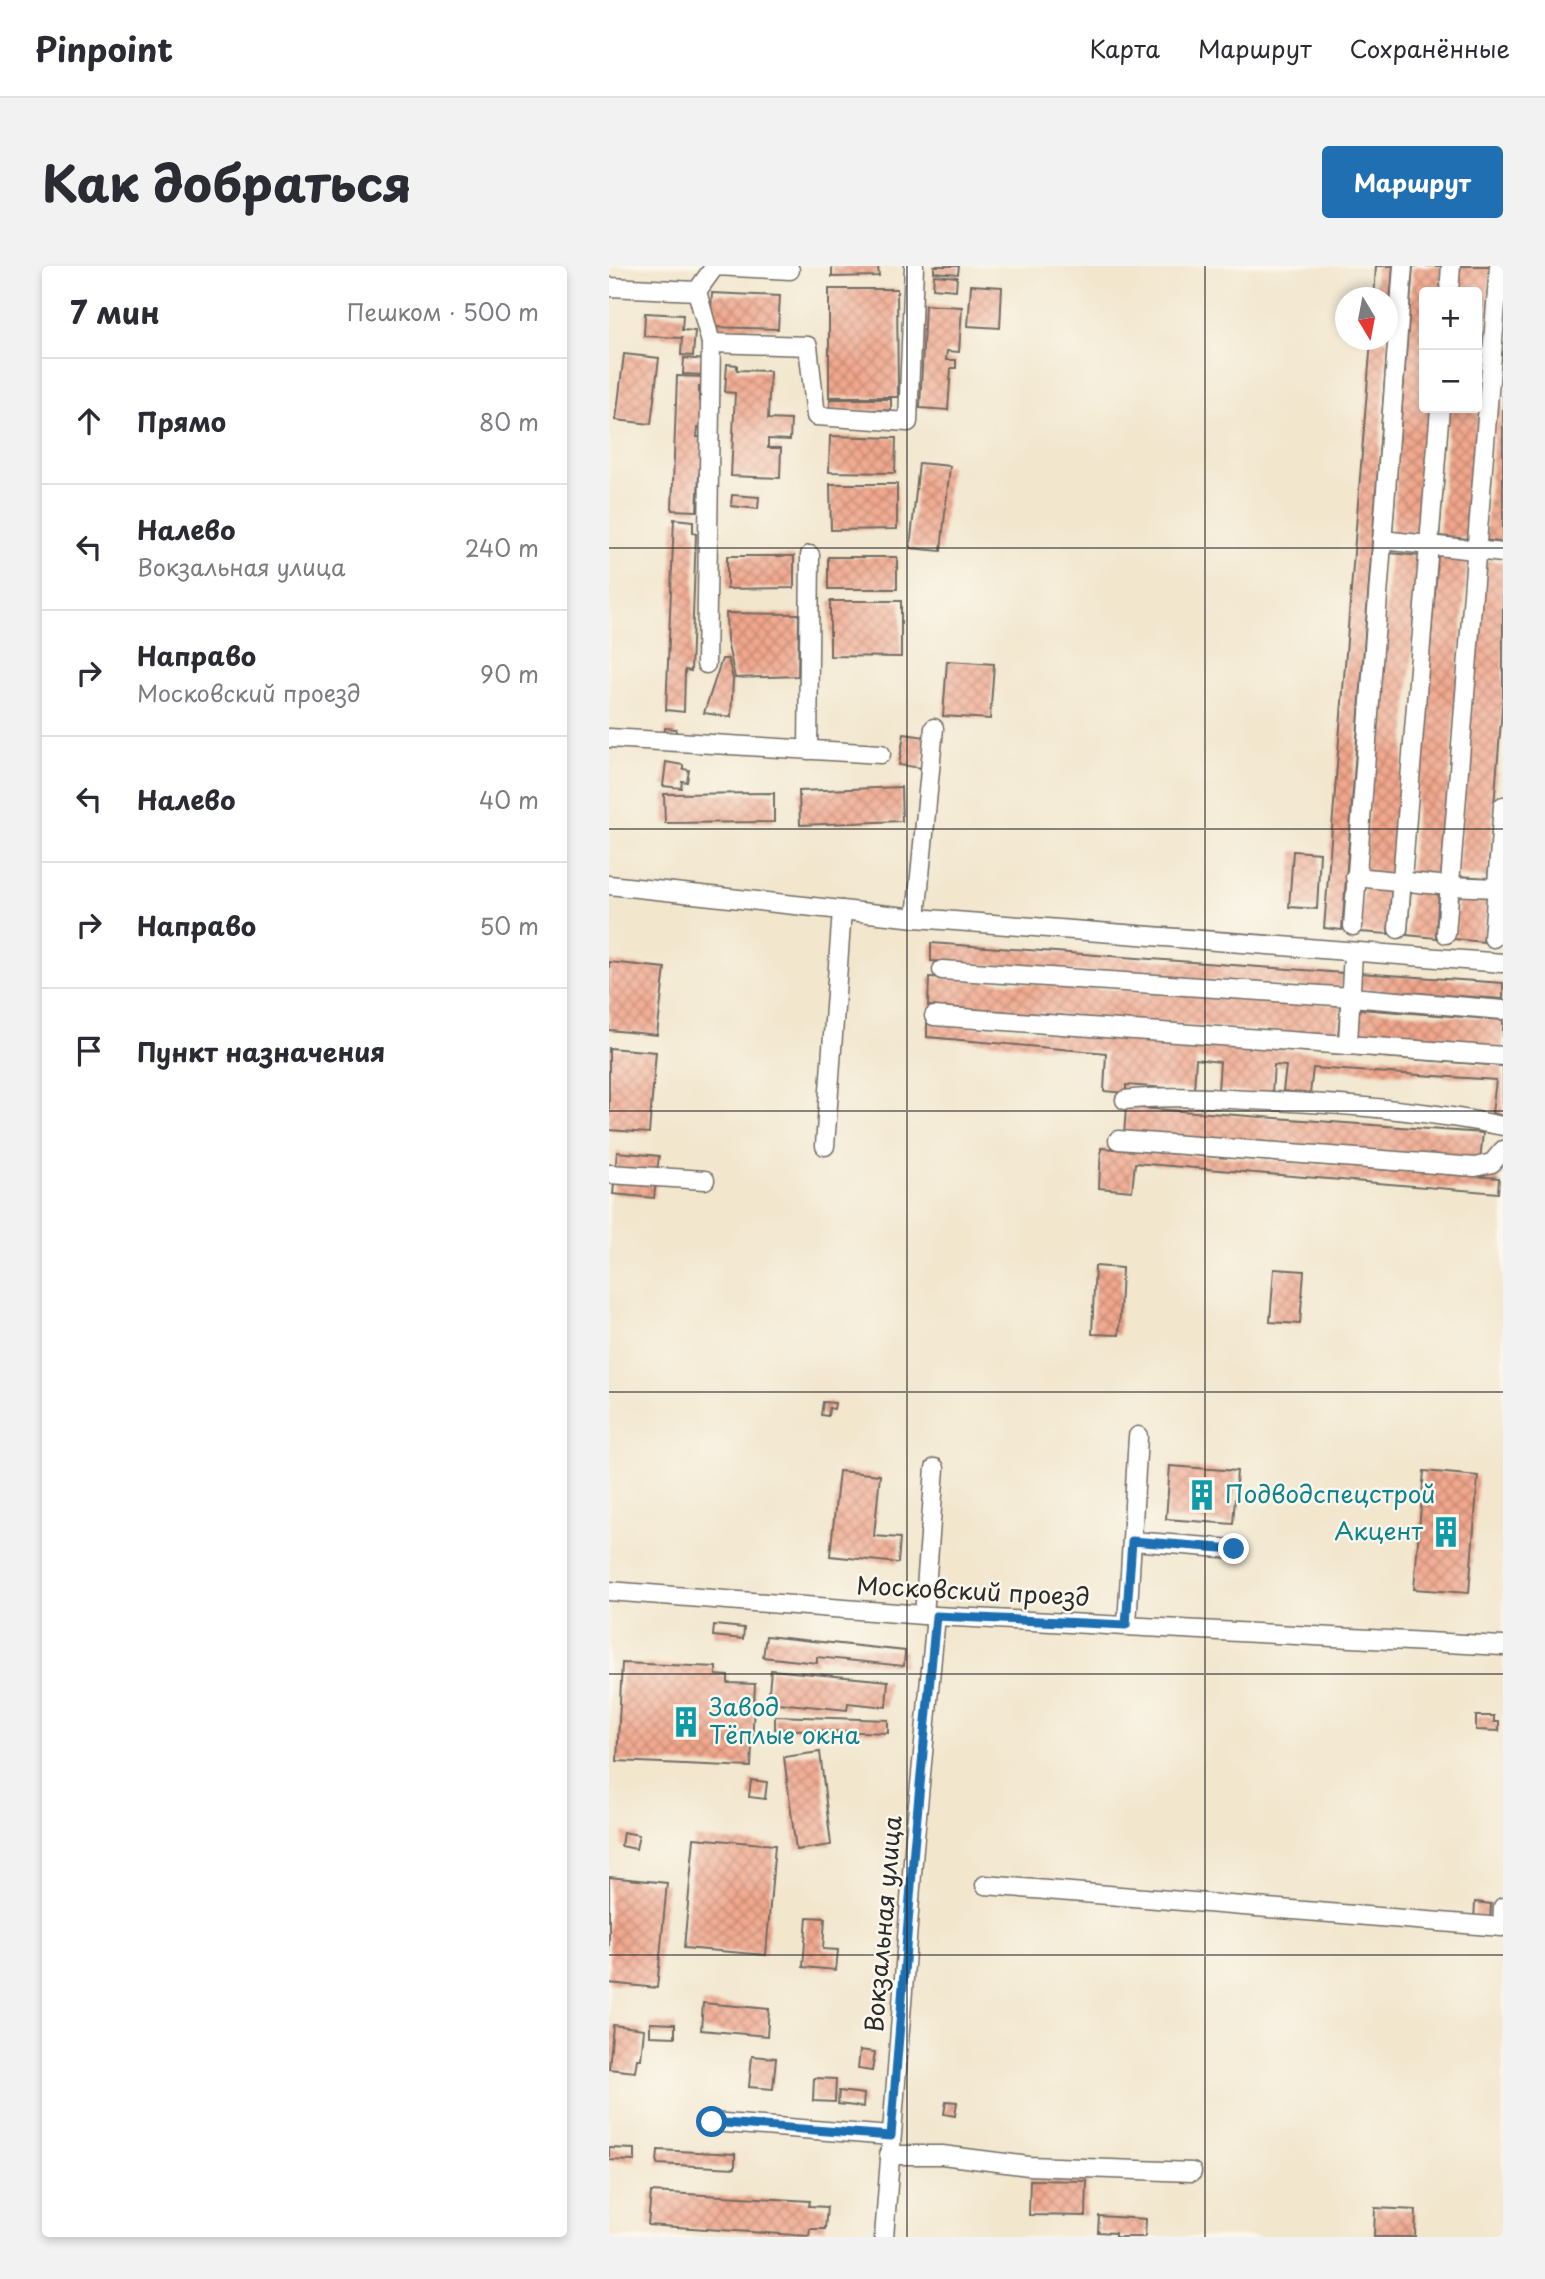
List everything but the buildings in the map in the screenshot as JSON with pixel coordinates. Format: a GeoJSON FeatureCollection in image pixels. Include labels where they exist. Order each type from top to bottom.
{"type":"FeatureCollection","features":[{"type":"Feature","properties":{"kind":"street"},"geometry":{"type":"LineString","coordinates":[[697,291],[715,266],[790,270]]}},
{"type":"Feature","properties":{"kind":"street"},"geometry":{"type":"LineString","coordinates":[[711,343],[808,346],[815,416],[908,422],[914,266]]}},
{"type":"Feature","properties":{"kind":"street"},"geometry":{"type":"LineString","coordinates":[[1353,926],[1403,266]]}},
{"type":"Feature","properties":{"kind":"street"},"geometry":{"type":"LineString","coordinates":[[1449,287],[1451,266]]}},
{"type":"Feature","properties":{"kind":"street"},"geometry":{"type":"LineString","coordinates":[[1446,934],[1499,266]]}},
{"type":"Feature","properties":{"kind":"street"},"geometry":{"type":"LineString","coordinates":[[609,287],[697,291]]}},
{"type":"Feature","properties":{"kind":"street"},"geometry":{"type":"LineString","coordinates":[[697,291],[711,343],[706,664]]}},
{"type":"Feature","properties":{"kind":"street"},"geometry":{"type":"LineString","coordinates":[[1398,929],[1440,413]]}},
{"type":"Feature","properties":{"kind":"street"},"geometry":{"type":"LineString","coordinates":[[1382,540],[1503,553]]}},
{"type":"Feature","properties":{"kind":"street"},"geometry":{"type":"LineString","coordinates":[[809,750],[810,555]]}},
{"type":"Feature","properties":{"kind":"street"},"geometry":{"type":"LineString","coordinates":[[916,918],[933,728]]}},
{"type":"Feature","properties":{"kind":"street"},"geometry":{"type":"LineString","coordinates":[[609,738],[881,754]]}},
{"type":"Feature","properties":{"kind":"street"},"geometry":{"type":"LineString","coordinates":[[1493,938],[1503,806]]}},
{"type":"Feature","properties":{"kind":"street"},"geometry":{"type":"LineString","coordinates":[[1355,877],[1496,888]]}},
{"type":"Feature","properties":{"kind":"street"},"geometry":{"type":"LineString","coordinates":[[609,885],[916,918],[1503,963]]}},
{"type":"Feature","properties":{"kind":"street"},"geometry":{"type":"LineString","coordinates":[[825,1146],[842,910]]}},
{"type":"Feature","properties":{"kind":"street"},"geometry":{"type":"LineString","coordinates":[[1348,1043],[1353,953]]}},
{"type":"Feature","properties":{"kind":"street"},"geometry":{"type":"LineString","coordinates":[[942,970],[1351,997],[1503,1010]]}},
{"type":"Feature","properties":{"kind":"street"},"geometry":{"type":"LineString","coordinates":[[934,1016],[1503,1056]]}},
{"type":"Feature","properties":{"kind":"street"},"geometry":{"type":"LineString","coordinates":[[1125,1100],[1155,1096],[1318,1103],[1471,1119],[1503,1126]]}},
{"type":"Feature","properties":{"kind":"street"},"geometry":{"type":"LineString","coordinates":[[1118,1140],[1475,1167],[1492,1163],[1503,1150]]}},
{"type":"Feature","properties":{"kind":"street"},"geometry":{"type":"LineString","coordinates":[[609,1174],[705,1181]]}},
{"type":"Feature","properties":{"kind":"street"},"geometry":{"type":"LineString","coordinates":[[1126,1625],[1138,1436]]}},
{"type":"Feature","properties":{"kind":"street","name":"Вокзальная улица"},"geometry":{"type":"LineString","coordinates":[[884,2237],[930,1616],[935,1468]]}},
{"type":"Feature","properties":{"kind":"street"},"geometry":{"type":"LineString","coordinates":[[1132,1541],[1234,1549]]}},
{"type":"Feature","properties":{"kind":"street","name":"Московский проезд"},"geometry":{"type":"LineString","coordinates":[[609,1591],[930,1616],[1503,1646]]}},
{"type":"Feature","properties":{"kind":"street"},"geometry":{"type":"LineString","coordinates":[[985,1885],[1502,1927],[1503,1907]]}},
{"type":"Feature","properties":{"kind":"street"},"geometry":{"type":"LineString","coordinates":[[712,2122],[891,2136]]}},
{"type":"Feature","properties":{"kind":"street"},"geometry":{"type":"LineString","coordinates":[[889,2155],[941,2155],[1029,2166],[1192,2172]]}},
{"type":"Feature","properties":{"kind":"place","name":"Подводспецстрой"},"geometry":{"type":"Point","coordinates":[1202,1495]}},
{"type":"Feature","properties":{"kind":"place","name":"Акцент"},"geometry":{"type":"Point","coordinates":[1446,1532]}},
{"type":"Feature","properties":{"kind":"place","name":"Завод Тёплые окна"},"geometry":{"type":"Point","coordinates":[686,1722]}},
{"type":"Feature","properties":{"kind":"route"},"geometry":{"type":"LineString","coordinates":[[712,2122],[891,2136],[936,1616],[1126,1625],[1132,1541],[1234,1549]]}}]}
